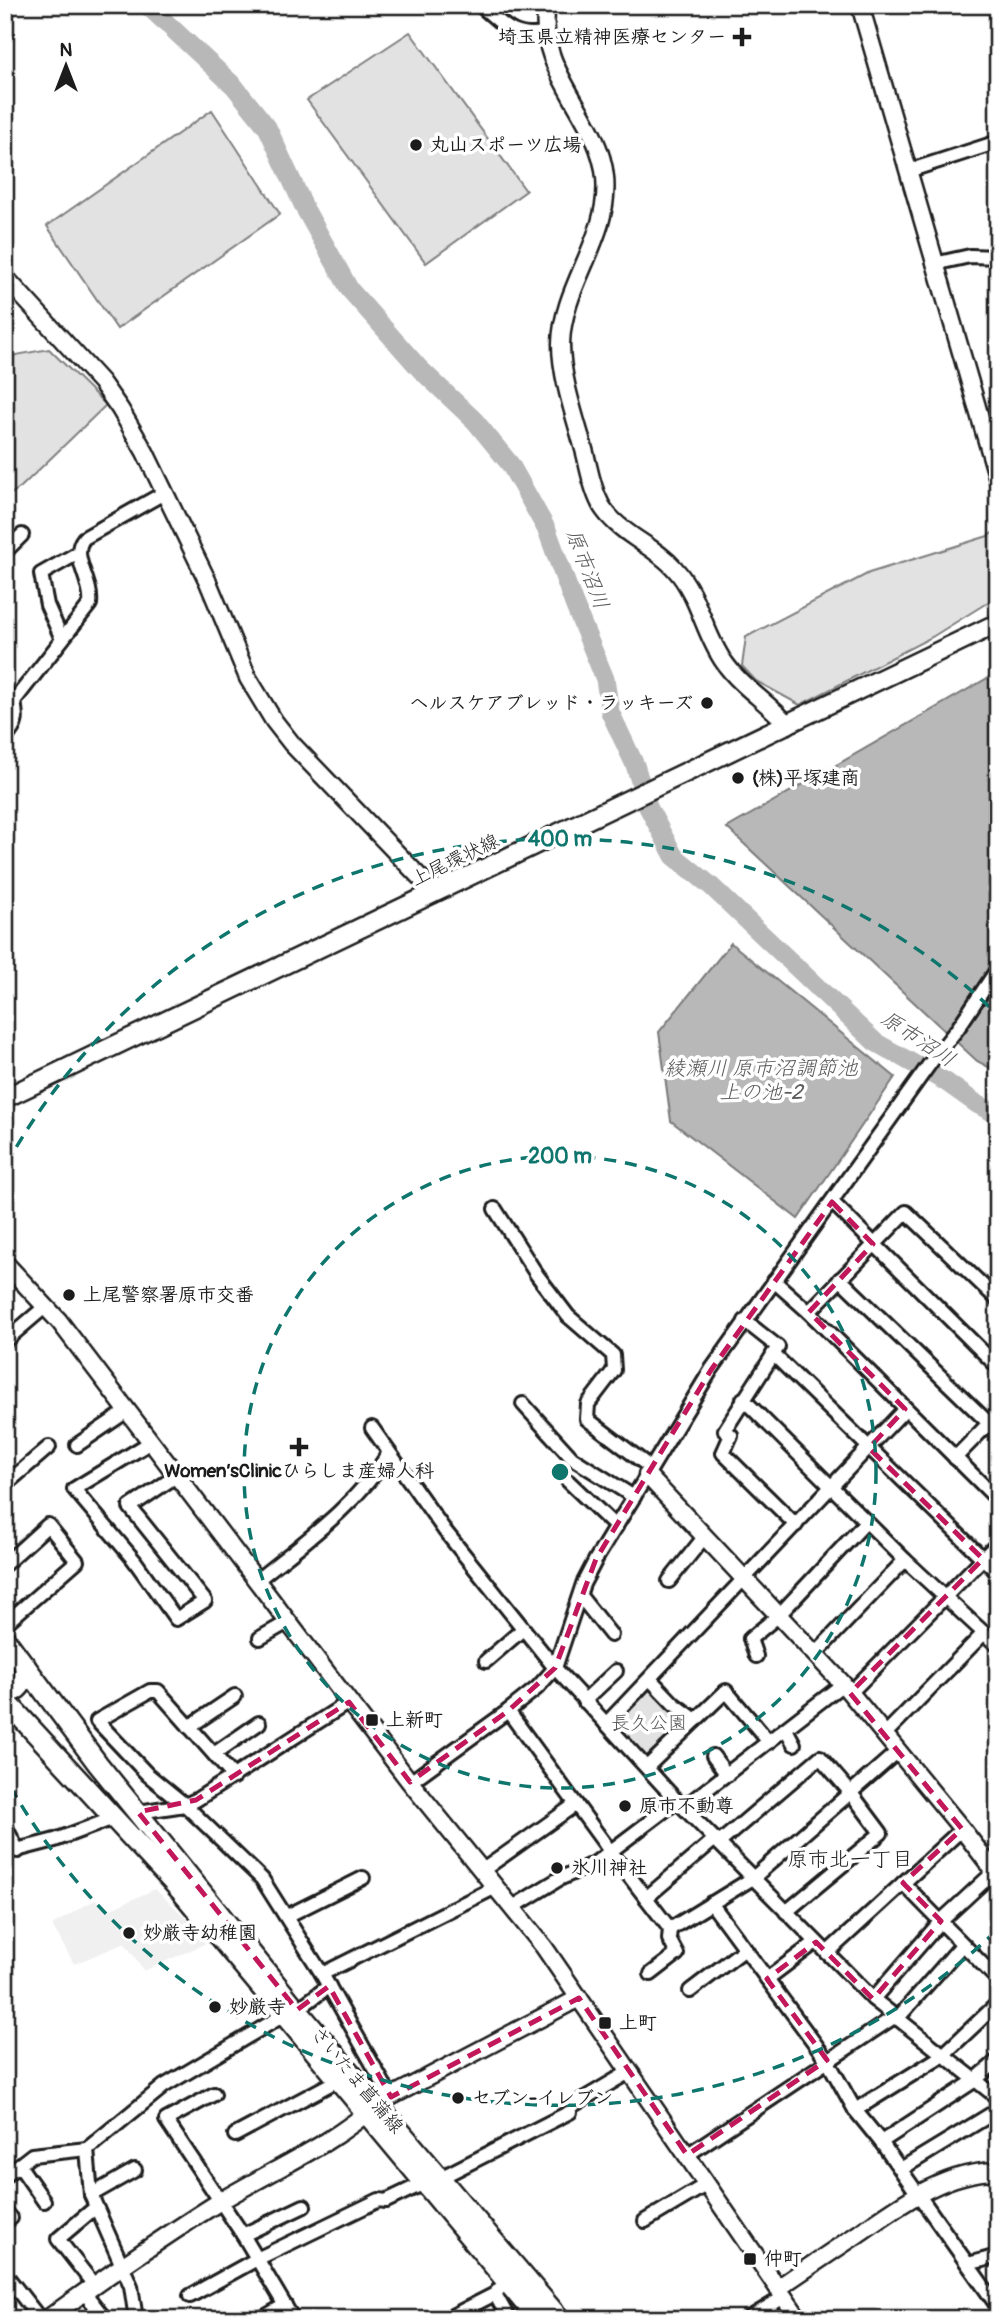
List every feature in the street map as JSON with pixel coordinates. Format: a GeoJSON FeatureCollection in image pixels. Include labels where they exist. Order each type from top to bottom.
{"type":"FeatureCollection","features":[{"type":"Feature","properties":{"kind":"main road","name":"上尾環状線"},"geometry":{"type":"LineString","coordinates":[[5,1098],[998,623]]}},
{"type":"Feature","properties":{"kind":"main road","name":"さいたま菖蒲線"},"geometry":{"type":"LineString","coordinates":[[5,1639],[338,2080],[378,2105]]}},
{"type":"Feature","properties":{"kind":"main road"},"geometry":{"type":"LineString","coordinates":[[5,1693],[17,1689],[24,1681],[25,1665]]}},
{"type":"Feature","properties":{"kind":"main road","name":"さいたま菖蒲線"},"geometry":{"type":"LineString","coordinates":[[5,1700],[290,2013],[378,2105],[432,2180],[501,2288],[538,2319]]}},
{"type":"Feature","properties":{"kind":"main road","name":"さいたま菖蒲線"},"geometry":{"type":"LineString","coordinates":[[432,2180],[560,2319]]}},
{"type":"Feature","properties":{"kind":"street"},"geometry":{"type":"LineString","coordinates":[[481,5],[511,31],[522,35],[544,34]]}},
{"type":"Feature","properties":{"kind":"street"},"geometry":{"type":"LineString","coordinates":[[547,5],[544,34],[553,61],[598,150],[605,175],[604,209],[568,304],[561,345],[567,384],[594,488],[600,505],[610,518],[675,568],[685,582],[722,660],[734,676],[776,711],[788,725]]}},
{"type":"Feature","properties":{"kind":"street"},"geometry":{"type":"LineString","coordinates":[[860,5],[998,479]]}},
{"type":"Feature","properties":{"kind":"street"},"geometry":{"type":"LineString","coordinates":[[908,171],[998,142]]}},
{"type":"Feature","properties":{"kind":"street"},"geometry":{"type":"LineString","coordinates":[[934,264],[970,256],[998,257]]}},
{"type":"Feature","properties":{"kind":"street"},"geometry":{"type":"LineString","coordinates":[[6,279],[101,382],[120,409],[145,452],[208,582],[248,678],[274,721],[292,744],[435,893]]}},
{"type":"Feature","properties":{"kind":"street"},"geometry":{"type":"LineString","coordinates":[[5,738],[18,719],[10,703],[90,604],[92,593],[78,553],[79,544],[84,538],[164,492]]}},
{"type":"Feature","properties":{"kind":"street"},"geometry":{"type":"LineString","coordinates":[[5,552],[22,535]]}},
{"type":"Feature","properties":{"kind":"street"},"geometry":{"type":"LineString","coordinates":[[62,639],[47,605],[41,574],[78,553]]}},
{"type":"Feature","properties":{"kind":"street"},"geometry":{"type":"LineString","coordinates":[[410,1782],[508,1711],[537,1688],[555,1668],[596,1559],[710,1370],[958,1028],[998,968]]}},
{"type":"Feature","properties":{"kind":"street"},"geometry":{"type":"LineString","coordinates":[[832,1202],[998,1367]]}},
{"type":"Feature","properties":{"kind":"street"},"geometry":{"type":"LineString","coordinates":[[495,1209],[537,1275],[568,1316],[613,1355],[614,1370],[588,1404],[587,1419],[649,1471],[705,1536],[847,1689],[996,1874],[941,1921],[873,1999]]}},
{"type":"Feature","properties":{"kind":"street"},"geometry":{"type":"LineString","coordinates":[[809,1312],[906,1212],[998,1300]]}},
{"type":"Feature","properties":{"kind":"street"},"geometry":{"type":"LineString","coordinates":[[5,1263],[46,1306],[410,1782],[513,1907],[579,1998],[799,2319]]}},
{"type":"Feature","properties":{"kind":"street"},"geometry":{"type":"LineString","coordinates":[[840,1279],[995,1423],[955,1458]]}},
{"type":"Feature","properties":{"kind":"street"},"geometry":{"type":"LineString","coordinates":[[774,1281],[809,1312],[998,1500]]}},
{"type":"Feature","properties":{"kind":"street"},"geometry":{"type":"LineString","coordinates":[[5,1341],[46,1306]]}},
{"type":"Feature","properties":{"kind":"street"},"geometry":{"type":"LineString","coordinates":[[745,1321],[778,1347],[725,1430],[731,1435],[723,1453],[796,1525]]}},
{"type":"Feature","properties":{"kind":"street"},"geometry":{"type":"LineString","coordinates":[[773,1354],[998,1573]]}},
{"type":"Feature","properties":{"kind":"street"},"geometry":{"type":"LineString","coordinates":[[743,1399],[905,1560],[998,1646]]}},
{"type":"Feature","properties":{"kind":"street"},"geometry":{"type":"LineString","coordinates":[[523,1404],[572,1458],[634,1497]]}},
{"type":"Feature","properties":{"kind":"street"},"geometry":{"type":"LineString","coordinates":[[606,1724],[905,1409]]}},
{"type":"Feature","properties":{"kind":"street"},"geometry":{"type":"LineString","coordinates":[[77,1445],[127,1411]]}},
{"type":"Feature","properties":{"kind":"street"},"geometry":{"type":"LineString","coordinates":[[372,1428],[445,1531],[584,1701],[873,1999],[998,2098]]}},
{"type":"Feature","properties":{"kind":"street"},"geometry":{"type":"LineString","coordinates":[[151,1442],[74,1489],[134,1560],[176,1619],[205,1601],[131,1507],[176,1476]]}},
{"type":"Feature","properties":{"kind":"street"},"geometry":{"type":"LineString","coordinates":[[5,1486],[49,1447]]}},
{"type":"Feature","properties":{"kind":"street"},"geometry":{"type":"LineString","coordinates":[[256,1581],[352,1502],[389,1453]]}},
{"type":"Feature","properties":{"kind":"street"},"geometry":{"type":"LineString","coordinates":[[568,1481],[616,1527]]}},
{"type":"Feature","properties":{"kind":"street"},"geometry":{"type":"LineString","coordinates":[[756,1656],[750,1639],[779,1615],[866,1522]]}},
{"type":"Feature","properties":{"kind":"street"},"geometry":{"type":"LineString","coordinates":[[5,1564],[48,1525],[77,1561],[5,1624]]}},
{"type":"Feature","properties":{"kind":"street"},"geometry":{"type":"LineString","coordinates":[[669,1581],[705,1536]]}},
{"type":"Feature","properties":{"kind":"street"},"geometry":{"type":"LineString","coordinates":[[513,1907],[559,1879],[595,1864],[610,1851],[727,1774],[786,1729],[847,1689],[946,1597],[998,1543]]}},
{"type":"Feature","properties":{"kind":"street"},"geometry":{"type":"LineString","coordinates":[[815,1654],[905,1560]]}},
{"type":"Feature","properties":{"kind":"street"},"geometry":{"type":"LineString","coordinates":[[580,1596],[611,1635]]}},
{"type":"Feature","properties":{"kind":"street"},"geometry":{"type":"LineString","coordinates":[[260,1638],[288,1622]]}},
{"type":"Feature","properties":{"kind":"street"},"geometry":{"type":"LineString","coordinates":[[486,1661],[523,1629]]}},
{"type":"Feature","properties":{"kind":"street"},"geometry":{"type":"LineString","coordinates":[[884,1735],[984,1633]]}},
{"type":"Feature","properties":{"kind":"street"},"geometry":{"type":"LineString","coordinates":[[584,1701],[616,1671]]}},
{"type":"Feature","properties":{"kind":"street"},"geometry":{"type":"LineString","coordinates":[[650,1679],[674,1704],[696,1720]]}},
{"type":"Feature","properties":{"kind":"street"},"geometry":{"type":"LineString","coordinates":[[234,1777],[158,1691],[150,1691],[97,1721],[148,1774],[185,1805],[262,1879],[326,1980],[378,2105]]}},
{"type":"Feature","properties":{"kind":"street"},"geometry":{"type":"LineString","coordinates":[[646,1767],[726,1691],[769,1742]]}},
{"type":"Feature","properties":{"kind":"street"},"geometry":{"type":"LineString","coordinates":[[189,1727],[235,1696]]}},
{"type":"Feature","properties":{"kind":"street"},"geometry":{"type":"LineString","coordinates":[[138,1812],[185,1805],[234,1777],[349,1702]]}},
{"type":"Feature","properties":{"kind":"street"},"geometry":{"type":"LineString","coordinates":[[508,1711],[670,1929],[669,1939],[677,1954],[651,1974]]}},
{"type":"Feature","properties":{"kind":"street"},"geometry":{"type":"LineString","coordinates":[[214,1754],[259,1723]]}},
{"type":"Feature","properties":{"kind":"street"},"geometry":{"type":"LineString","coordinates":[[786,1729],[794,1744]]}},
{"type":"Feature","properties":{"kind":"street"},"geometry":{"type":"LineString","coordinates":[[670,1929],[753,1878],[898,1751]]}},
{"type":"Feature","properties":{"kind":"street"},"geometry":{"type":"LineString","coordinates":[[713,1756],[727,1774]]}},
{"type":"Feature","properties":{"kind":"street"},"geometry":{"type":"LineString","coordinates":[[646,1898],[820,1757],[881,1833],[786,1912]]}},
{"type":"Feature","properties":{"kind":"street"},"geometry":{"type":"LineString","coordinates":[[483,1870],[576,1804]]}},
{"type":"Feature","properties":{"kind":"street"},"geometry":{"type":"LineString","coordinates":[[5,1826],[10,1853],[114,1818]]}},
{"type":"Feature","properties":{"kind":"street"},"geometry":{"type":"LineString","coordinates":[[827,1953],[962,1829]]}},
{"type":"Feature","properties":{"kind":"street"},"geometry":{"type":"LineString","coordinates":[[287,1916],[363,1878]]}},
{"type":"Feature","properties":{"kind":"street"},"geometry":{"type":"LineString","coordinates":[[903,1883],[998,1980]]}},
{"type":"Feature","properties":{"kind":"street"},"geometry":{"type":"LineString","coordinates":[[5,2176],[33,2155],[87,2149],[164,2086],[290,2013],[326,1980],[496,1887]]}},
{"type":"Feature","properties":{"kind":"street"},"geometry":{"type":"LineString","coordinates":[[711,1903],[827,2060],[855,2110],[919,2193],[998,2307]]}},
{"type":"Feature","properties":{"kind":"street"},"geometry":{"type":"LineString","coordinates":[[768,1979],[816,1942]]}},
{"type":"Feature","properties":{"kind":"street"},"geometry":{"type":"LineString","coordinates":[[687,2155],[827,2060],[896,2018],[962,1945]]}},
{"type":"Feature","properties":{"kind":"street"},"geometry":{"type":"LineString","coordinates":[[690,1991],[745,1949]]}},
{"type":"Feature","properties":{"kind":"street"},"geometry":{"type":"LineString","coordinates":[[47,2319],[121,2266],[220,2202],[353,2125],[378,2105],[579,1998]]}},
{"type":"Feature","properties":{"kind":"street"},"geometry":{"type":"LineString","coordinates":[[855,2110],[942,2056],[998,2003]]}},
{"type":"Feature","properties":{"kind":"street"},"geometry":{"type":"LineString","coordinates":[[881,2142],[974,2081],[998,2060]]}},
{"type":"Feature","properties":{"kind":"street"},"geometry":{"type":"LineString","coordinates":[[190,2296],[257,2259],[379,2200],[386,2201],[432,2180],[572,2108],[629,2072]]}},
{"type":"Feature","properties":{"kind":"street"},"geometry":{"type":"LineString","coordinates":[[235,2135],[338,2080]]}},
{"type":"Feature","properties":{"kind":"street"},"geometry":{"type":"LineString","coordinates":[[214,2094],[166,2120],[243,2235],[293,2319]]}},
{"type":"Feature","properties":{"kind":"street"},"geometry":{"type":"LineString","coordinates":[[901,2169],[998,2110]]}},
{"type":"Feature","properties":{"kind":"street"},"geometry":{"type":"LineString","coordinates":[[87,2149],[94,2201],[131,2286],[136,2319]]}},
{"type":"Feature","properties":{"kind":"street"},"geometry":{"type":"LineString","coordinates":[[19,2165],[44,2201]]}},
{"type":"Feature","properties":{"kind":"street"},"geometry":{"type":"LineString","coordinates":[[106,2319],[58,2239],[94,2201],[135,2170]]}},
{"type":"Feature","properties":{"kind":"street"},"geometry":{"type":"LineString","coordinates":[[748,2319],[919,2193],[975,2172],[998,2171]]}},
{"type":"Feature","properties":{"kind":"street"},"geometry":{"type":"LineString","coordinates":[[645,2221],[707,2184]]}},
{"type":"Feature","properties":{"kind":"street"},"geometry":{"type":"LineString","coordinates":[[243,2235],[304,2206]]}},
{"type":"Feature","properties":{"kind":"street"},"geometry":{"type":"LineString","coordinates":[[968,2264],[998,2256]]}},
{"type":"Feature","properties":{"kind":"street"},"geometry":{"type":"LineString","coordinates":[[5,2274],[40,2319]]}},
{"type":"Feature","properties":{"kind":"street"},"geometry":{"type":"LineString","coordinates":[[446,2319],[501,2288],[509,2319]]}},
{"type":"Feature","properties":{"kind":"street"},"geometry":{"type":"LineString","coordinates":[[261,2319],[285,2305]]}},
{"type":"Feature","properties":{"kind":"highlighted area"},"geometry":{"type":"Polygon","coordinates":[[[832,1202],[873,1244],[809,1312],[905,1409],[869,1448],[983,1559],[850,1693],[962,1829],[903,1883],[941,1921],[873,1999],[816,1942],[767,1979],[827,2060],[687,2155],[579,1998],[391,2097],[329,1986],[297,2010],[138,1812],[196,1800],[349,1702],[410,1782],[508,1711],[555,1668],[596,1559],[711,1370],[832,1202]]]}},
{"type":"Feature","properties":{"kind":"shaded area","name":"妙厳寺幼稚園"},"geometry":{"type":"Polygon","coordinates":[[[155,1889],[211,1941],[144,1971],[125,1943],[74,1964],[52,1925],[96,1899],[109,1910],[155,1889]]]}},
{"type":"Feature","properties":{"kind":"green space","name":"丸山スポーツ広場"},"geometry":{"type":"Polygon","coordinates":[[[410,32],[526,191],[426,263],[307,100],[410,32]]]}},
{"type":"Feature","properties":{"kind":"green space"},"geometry":{"type":"Polygon","coordinates":[[[212,110],[280,214],[117,329],[47,226],[212,110]]]}},
{"type":"Feature","properties":{"kind":"green space"},"geometry":{"type":"Polygon","coordinates":[[[49,349],[106,405],[21,487],[5,498],[5,357],[49,349]]]}},
{"type":"Feature","properties":{"kind":"green space"},"geometry":{"type":"Polygon","coordinates":[[[998,529],[998,596],[932,637],[800,705],[756,681],[742,666],[746,637],[869,573],[988,536],[998,529]]]}},
{"type":"Feature","properties":{"kind":"green space","name":"長久公園"},"geometry":{"type":"Polygon","coordinates":[[[649,1687],[654,1688],[688,1721],[650,1759],[645,1759],[612,1725],[649,1687]]]}},
{"type":"Feature","properties":{"kind":"water"},"geometry":{"type":"Polygon","coordinates":[[[998,672],[998,1072],[977,1061],[727,828],[998,672]]]}},
{"type":"Feature","properties":{"kind":"water","name":"綾瀬川 原市沼調節池 上の池-2"},"geometry":{"type":"Polygon","coordinates":[[[731,943],[895,1077],[798,1219],[671,1121],[659,1032],[731,943]]]}},
{"type":"Feature","properties":{"kind":"waterway","name":"原市沼川"},"geometry":{"type":"LineString","coordinates":[[147,5],[234,86],[267,127],[305,209],[350,290],[420,369],[475,421],[510,464],[547,530],[605,679],[610,712],[635,765],[648,807],[674,856],[711,886],[875,1042],[998,1115]]}},
{"type":"Feature","properties":{"kind":"place","name":"埼玉県立精神医療センター"},"geometry":{"type":"Point","coordinates":[742,37]}},
{"type":"Feature","properties":{"kind":"place","name":"丸山スポーツ広場"},"geometry":{"type":"Point","coordinates":[416,145]}},
{"type":"Feature","properties":{"kind":"place","name":"ヘルスケアブレッド・ラッキーズ"},"geometry":{"type":"Point","coordinates":[707,703]}},
{"type":"Feature","properties":{"kind":"place","name":"(株)平塚建商"},"geometry":{"type":"Point","coordinates":[738,778]}},
{"type":"Feature","properties":{"kind":"place","name":"上尾警察署原市交番"},"geometry":{"type":"Point","coordinates":[69,1295]}},
{"type":"Feature","properties":{"kind":"place","name":"Women’sClinicひらしま産婦人科"},"geometry":{"type":"Point","coordinates":[299,1447]}},
{"type":"Feature","properties":{"kind":"place","name":"上新町"},"geometry":{"type":"Point","coordinates":[372,1720]}},
{"type":"Feature","properties":{"kind":"place","name":"原市不動尊"},"geometry":{"type":"Point","coordinates":[625,1806]}},
{"type":"Feature","properties":{"kind":"place","name":"氷川神社"},"geometry":{"type":"Point","coordinates":[557,1868]}},
{"type":"Feature","properties":{"kind":"place","name":"妙厳寺幼稚園"},"geometry":{"type":"Point","coordinates":[129,1933]}},
{"type":"Feature","properties":{"kind":"place","name":"妙厳寺"},"geometry":{"type":"Point","coordinates":[215,2007]}},
{"type":"Feature","properties":{"kind":"place","name":"上町"},"geometry":{"type":"Point","coordinates":[605,2023]}},
{"type":"Feature","properties":{"kind":"place","name":"セブン-イレブン"},"geometry":{"type":"Point","coordinates":[458,2098]}},
{"type":"Feature","properties":{"kind":"place","name":"仲町"},"geometry":{"type":"Point","coordinates":[750,2259]}},
{"type":"Feature","properties":{"kind":"district","name":"原市北一丁目"},"geometry":{"type":"Point","coordinates":[850,1859]}}]}
